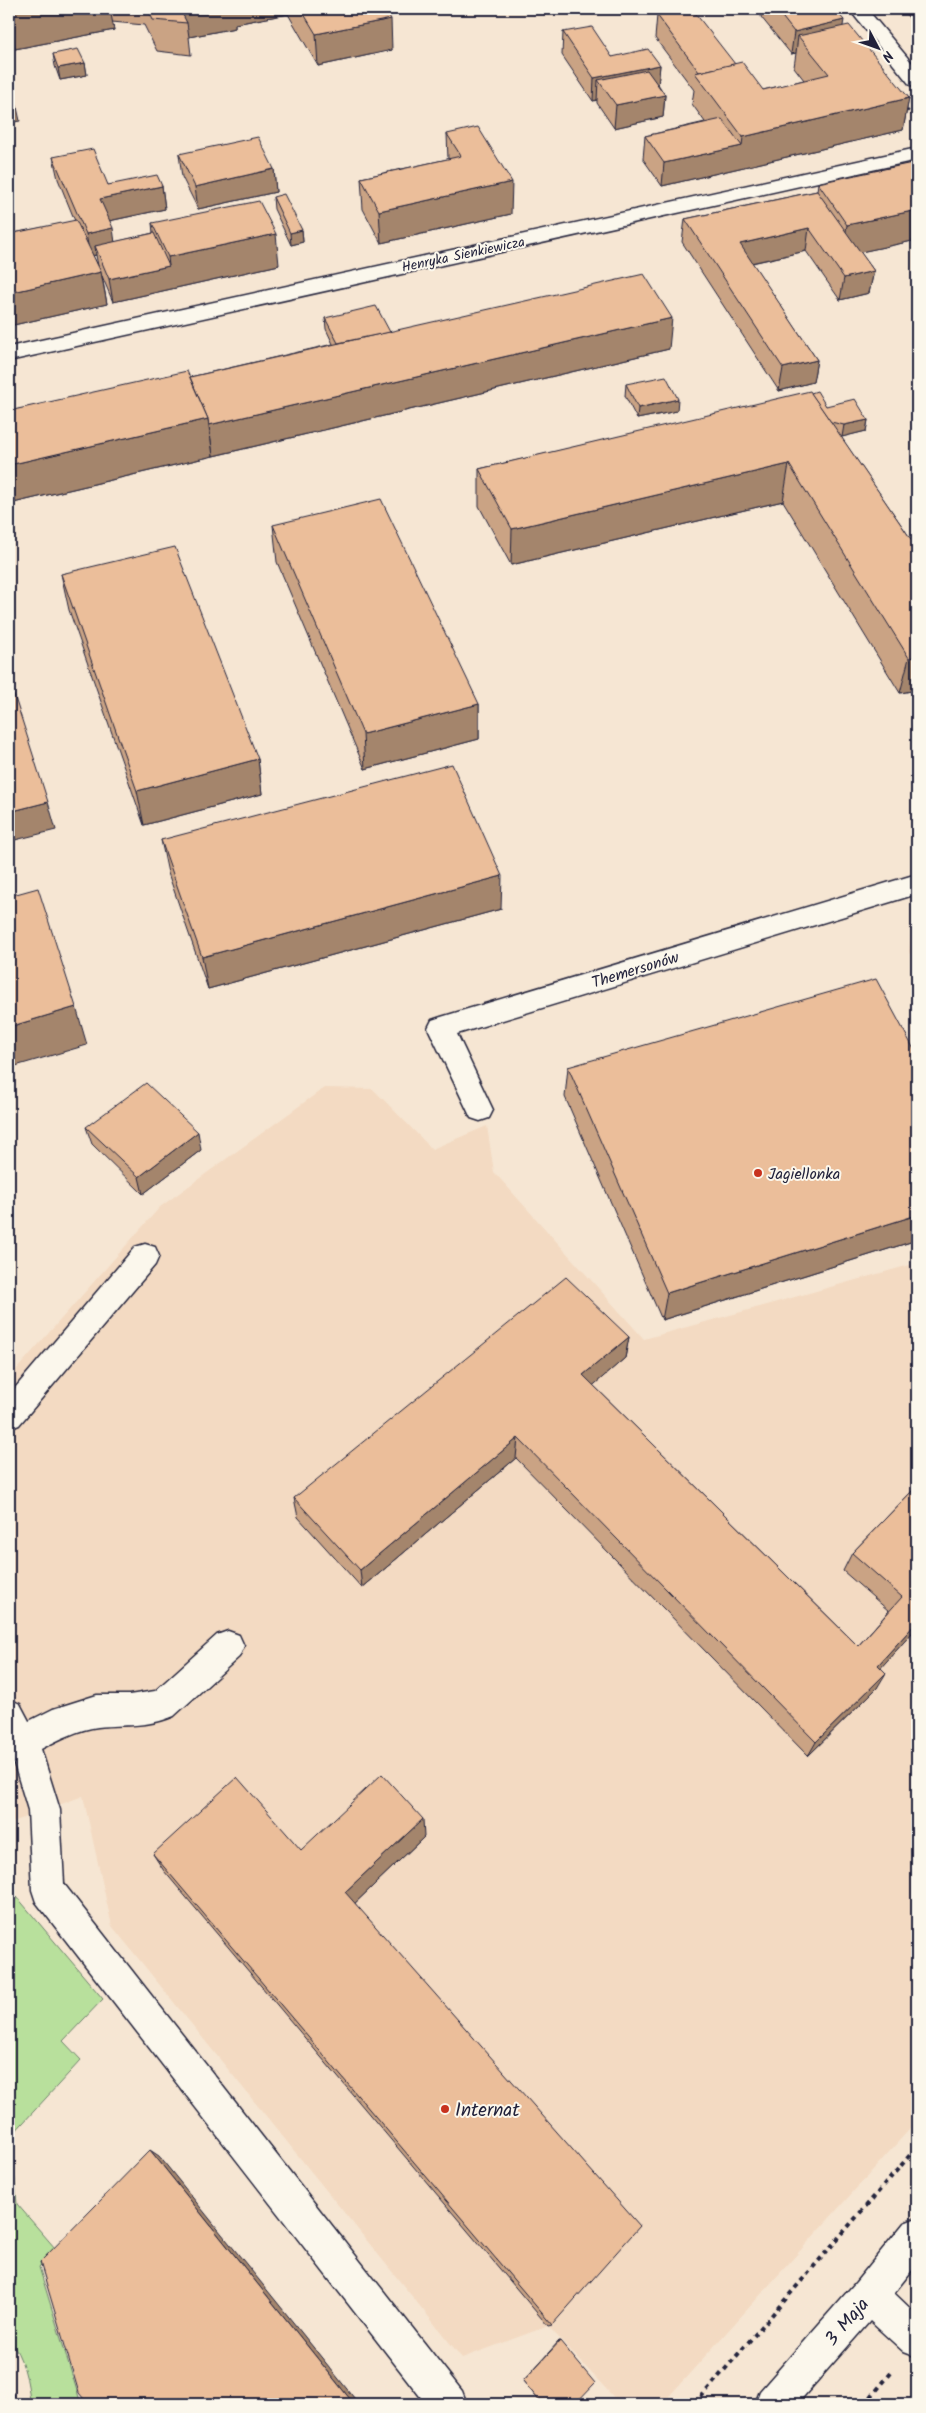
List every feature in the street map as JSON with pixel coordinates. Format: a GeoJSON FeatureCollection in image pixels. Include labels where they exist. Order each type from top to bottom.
{"type":"FeatureCollection","features":[{"type":"Feature","properties":{"kind":"street"},"geometry":{"type":"LineString","coordinates":[[858,9],[917,81]]}},
{"type":"Feature","properties":{"kind":"street","name":"Henryka Sienkiewicza"},"geometry":{"type":"LineString","coordinates":[[9,354],[917,154]]}},
{"type":"Feature","properties":{"kind":"street","name":"Themersonów"},"geometry":{"type":"LineString","coordinates":[[480,1110],[441,1028],[917,884]]}},
{"type":"Feature","properties":{"kind":"street"},"geometry":{"type":"LineString","coordinates":[[9,1416],[145,1256]]}},
{"type":"Feature","properties":{"kind":"street"},"geometry":{"type":"LineString","coordinates":[[228,1646],[163,1705],[129,1711],[97,1711],[53,1725],[16,1729],[44,1810],[48,1890],[449,2404]]}},
{"type":"Feature","properties":{"kind":"street","name":"3 Maja"},"geometry":{"type":"LineString","coordinates":[[773,2404],[869,2295],[917,2236]]}},
{"type":"Feature","properties":{"kind":"street"},"geometry":{"type":"LineString","coordinates":[[869,2295],[917,2339]]}},
{"type":"Feature","properties":{"kind":"path"},"geometry":{"type":"LineString","coordinates":[[696,2404],[917,2147]]}},
{"type":"Feature","properties":{"kind":"path"},"geometry":{"type":"LineString","coordinates":[[9,2384],[15,2404]]}},
{"type":"Feature","properties":{"kind":"shaded area"},"geometry":{"type":"Polygon","coordinates":[[[917,916],[917,965],[909,952],[913,918],[917,916]]]}},
{"type":"Feature","properties":{"kind":"shaded area"},"geometry":{"type":"Polygon","coordinates":[[[324,1088],[373,1089],[432,1149],[487,1126],[494,1172],[644,1339],[917,1263],[917,2121],[662,2404],[620,2404],[548,2326],[462,2358],[112,1926],[83,1796],[10,1823],[9,1821],[9,1378],[160,1207],[324,1088]]]}},
{"type":"Feature","properties":{"kind":"green space"},"geometry":{"type":"Polygon","coordinates":[[[17,1897],[103,1999],[63,2041],[81,2060],[11,2136],[17,2204],[55,2248],[39,2267],[81,2404],[30,2404],[24,2370],[18,2354],[9,2339],[9,1910],[17,1897]]]}},
{"type":"Feature","properties":{"kind":"building"},"geometry":{"type":"Polygon","coordinates":[[[148,9],[180,9],[187,23],[153,20],[148,9]]]}},
{"type":"Feature","properties":{"kind":"building"},"geometry":{"type":"Polygon","coordinates":[[[301,9],[384,9],[391,19],[316,34],[301,9]]]}},
{"type":"Feature","properties":{"kind":"building"},"geometry":{"type":"Polygon","coordinates":[[[692,9],[735,64],[699,72],[657,15],[692,9]]]}},
{"type":"Feature","properties":{"kind":"building"},"geometry":{"type":"Polygon","coordinates":[[[776,9],[834,9],[844,20],[794,32],[776,9]]]}},
{"type":"Feature","properties":{"kind":"building"},"geometry":{"type":"Polygon","coordinates":[[[849,25],[909,98],[743,137],[695,73],[742,62],[763,90],[829,74],[798,36],[849,25]]]}},
{"type":"Feature","properties":{"kind":"building"},"geometry":{"type":"Polygon","coordinates":[[[592,27],[612,57],[648,49],[660,65],[594,78],[563,32],[592,27]]]}},
{"type":"Feature","properties":{"kind":"building"},"geometry":{"type":"Polygon","coordinates":[[[78,49],[85,63],[58,68],[53,54],[78,49]]]}},
{"type":"Feature","properties":{"kind":"building"},"geometry":{"type":"Polygon","coordinates":[[[647,70],[665,95],[616,105],[598,80],[647,70]]]}},
{"type":"Feature","properties":{"kind":"building"},"geometry":{"type":"Polygon","coordinates":[[[722,119],[742,146],[664,163],[645,136],[722,119]]]}},
{"type":"Feature","properties":{"kind":"building"},"geometry":{"type":"Polygon","coordinates":[[[478,127],[512,182],[379,211],[361,178],[461,156],[447,134],[478,127]]]}},
{"type":"Feature","properties":{"kind":"building"},"geometry":{"type":"Polygon","coordinates":[[[258,137],[274,169],[195,187],[179,154],[258,137]]]}},
{"type":"Feature","properties":{"kind":"building"},"geometry":{"type":"Polygon","coordinates":[[[93,149],[108,185],[157,175],[162,186],[100,199],[113,228],[86,234],[53,157],[93,149]]]}},
{"type":"Feature","properties":{"kind":"building"},"geometry":{"type":"Polygon","coordinates":[[[917,162],[917,210],[847,225],[818,183],[917,162]]]}},
{"type":"Feature","properties":{"kind":"building"},"geometry":{"type":"Polygon","coordinates":[[[817,191],[874,271],[844,278],[809,228],[740,244],[817,360],[783,368],[685,219],[817,191]]]}},
{"type":"Feature","properties":{"kind":"building"},"geometry":{"type":"Polygon","coordinates":[[[284,194],[302,230],[290,233],[273,197],[284,194]]]}},
{"type":"Feature","properties":{"kind":"building"},"geometry":{"type":"Polygon","coordinates":[[[259,201],[276,234],[168,257],[152,223],[259,201]]]}},
{"type":"Feature","properties":{"kind":"building"},"geometry":{"type":"Polygon","coordinates":[[[76,220],[101,272],[9,293],[9,234],[76,220]]]}},
{"type":"Feature","properties":{"kind":"building"},"geometry":{"type":"Polygon","coordinates":[[[154,233],[169,266],[109,279],[95,246],[154,233]]]}},
{"type":"Feature","properties":{"kind":"building"},"geometry":{"type":"Polygon","coordinates":[[[644,274],[672,318],[209,425],[190,377],[644,274]]]}},
{"type":"Feature","properties":{"kind":"building"},"geometry":{"type":"Polygon","coordinates":[[[376,306],[390,332],[338,343],[325,318],[376,306]]]}},
{"type":"Feature","properties":{"kind":"building"},"geometry":{"type":"Polygon","coordinates":[[[187,371],[208,419],[9,465],[9,411],[187,371]]]}},
{"type":"Feature","properties":{"kind":"building"},"geometry":{"type":"Polygon","coordinates":[[[666,376],[678,399],[638,408],[626,384],[666,376]]]}},
{"type":"Feature","properties":{"kind":"building"},"geometry":{"type":"Polygon","coordinates":[[[810,391],[917,548],[917,656],[909,658],[789,464],[512,529],[479,469],[810,391]]]}},
{"type":"Feature","properties":{"kind":"building"},"geometry":{"type":"Polygon","coordinates":[[[817,391],[826,406],[855,399],[868,420],[844,425],[831,422],[811,393],[817,391]]]}},
{"type":"Feature","properties":{"kind":"building"},"geometry":{"type":"Polygon","coordinates":[[[381,499],[479,704],[363,734],[273,525],[381,499]]]}},
{"type":"Feature","properties":{"kind":"building"},"geometry":{"type":"Polygon","coordinates":[[[175,547],[258,759],[137,791],[61,574],[175,547]]]}},
{"type":"Feature","properties":{"kind":"building"},"geometry":{"type":"Polygon","coordinates":[[[9,679],[48,802],[9,812],[9,679]]]}},
{"type":"Feature","properties":{"kind":"building"},"geometry":{"type":"Polygon","coordinates":[[[452,764],[502,876],[202,957],[161,840],[452,764]]]}},
{"type":"Feature","properties":{"kind":"building"},"geometry":{"type":"Polygon","coordinates":[[[38,888],[76,1007],[9,1027],[9,896],[38,888]]]}},
{"type":"Feature","properties":{"kind":"building","name":"Jagiellonka"},"geometry":{"type":"Polygon","coordinates":[[[876,979],[917,1055],[917,1215],[667,1293],[568,1067],[876,979]]]}},
{"type":"Feature","properties":{"kind":"building"},"geometry":{"type":"Polygon","coordinates":[[[146,1083],[198,1132],[139,1177],[86,1127],[146,1083]]]}},
{"type":"Feature","properties":{"kind":"building"},"geometry":{"type":"Polygon","coordinates":[[[566,1277],[629,1337],[583,1375],[858,1646],[902,1597],[852,1553],[917,1486],[917,1622],[878,1665],[886,1673],[816,1742],[518,1438],[360,1570],[294,1498],[566,1277]]]}},
{"type":"Feature","properties":{"kind":"building","name":"Internat"},"geometry":{"type":"Polygon","coordinates":[[[382,1774],[423,1819],[345,1892],[640,2226],[552,2325],[153,1854],[237,1777],[301,1850],[382,1774]]]}},
{"type":"Feature","properties":{"kind":"building"},"geometry":{"type":"Polygon","coordinates":[[[150,2150],[354,2404],[88,2404],[79,2393],[40,2262],[150,2150]]]}},
{"type":"Feature","properties":{"kind":"building"},"geometry":{"type":"Polygon","coordinates":[[[560,2341],[595,2383],[575,2404],[542,2404],[523,2381],[560,2341]]]}},
{"type":"Feature","properties":{"kind":"place","name":"Jagiellonka"},"geometry":{"type":"Point","coordinates":[758,1173]}},
{"type":"Feature","properties":{"kind":"place","name":"Internat"},"geometry":{"type":"Point","coordinates":[445,2109]}}]}
